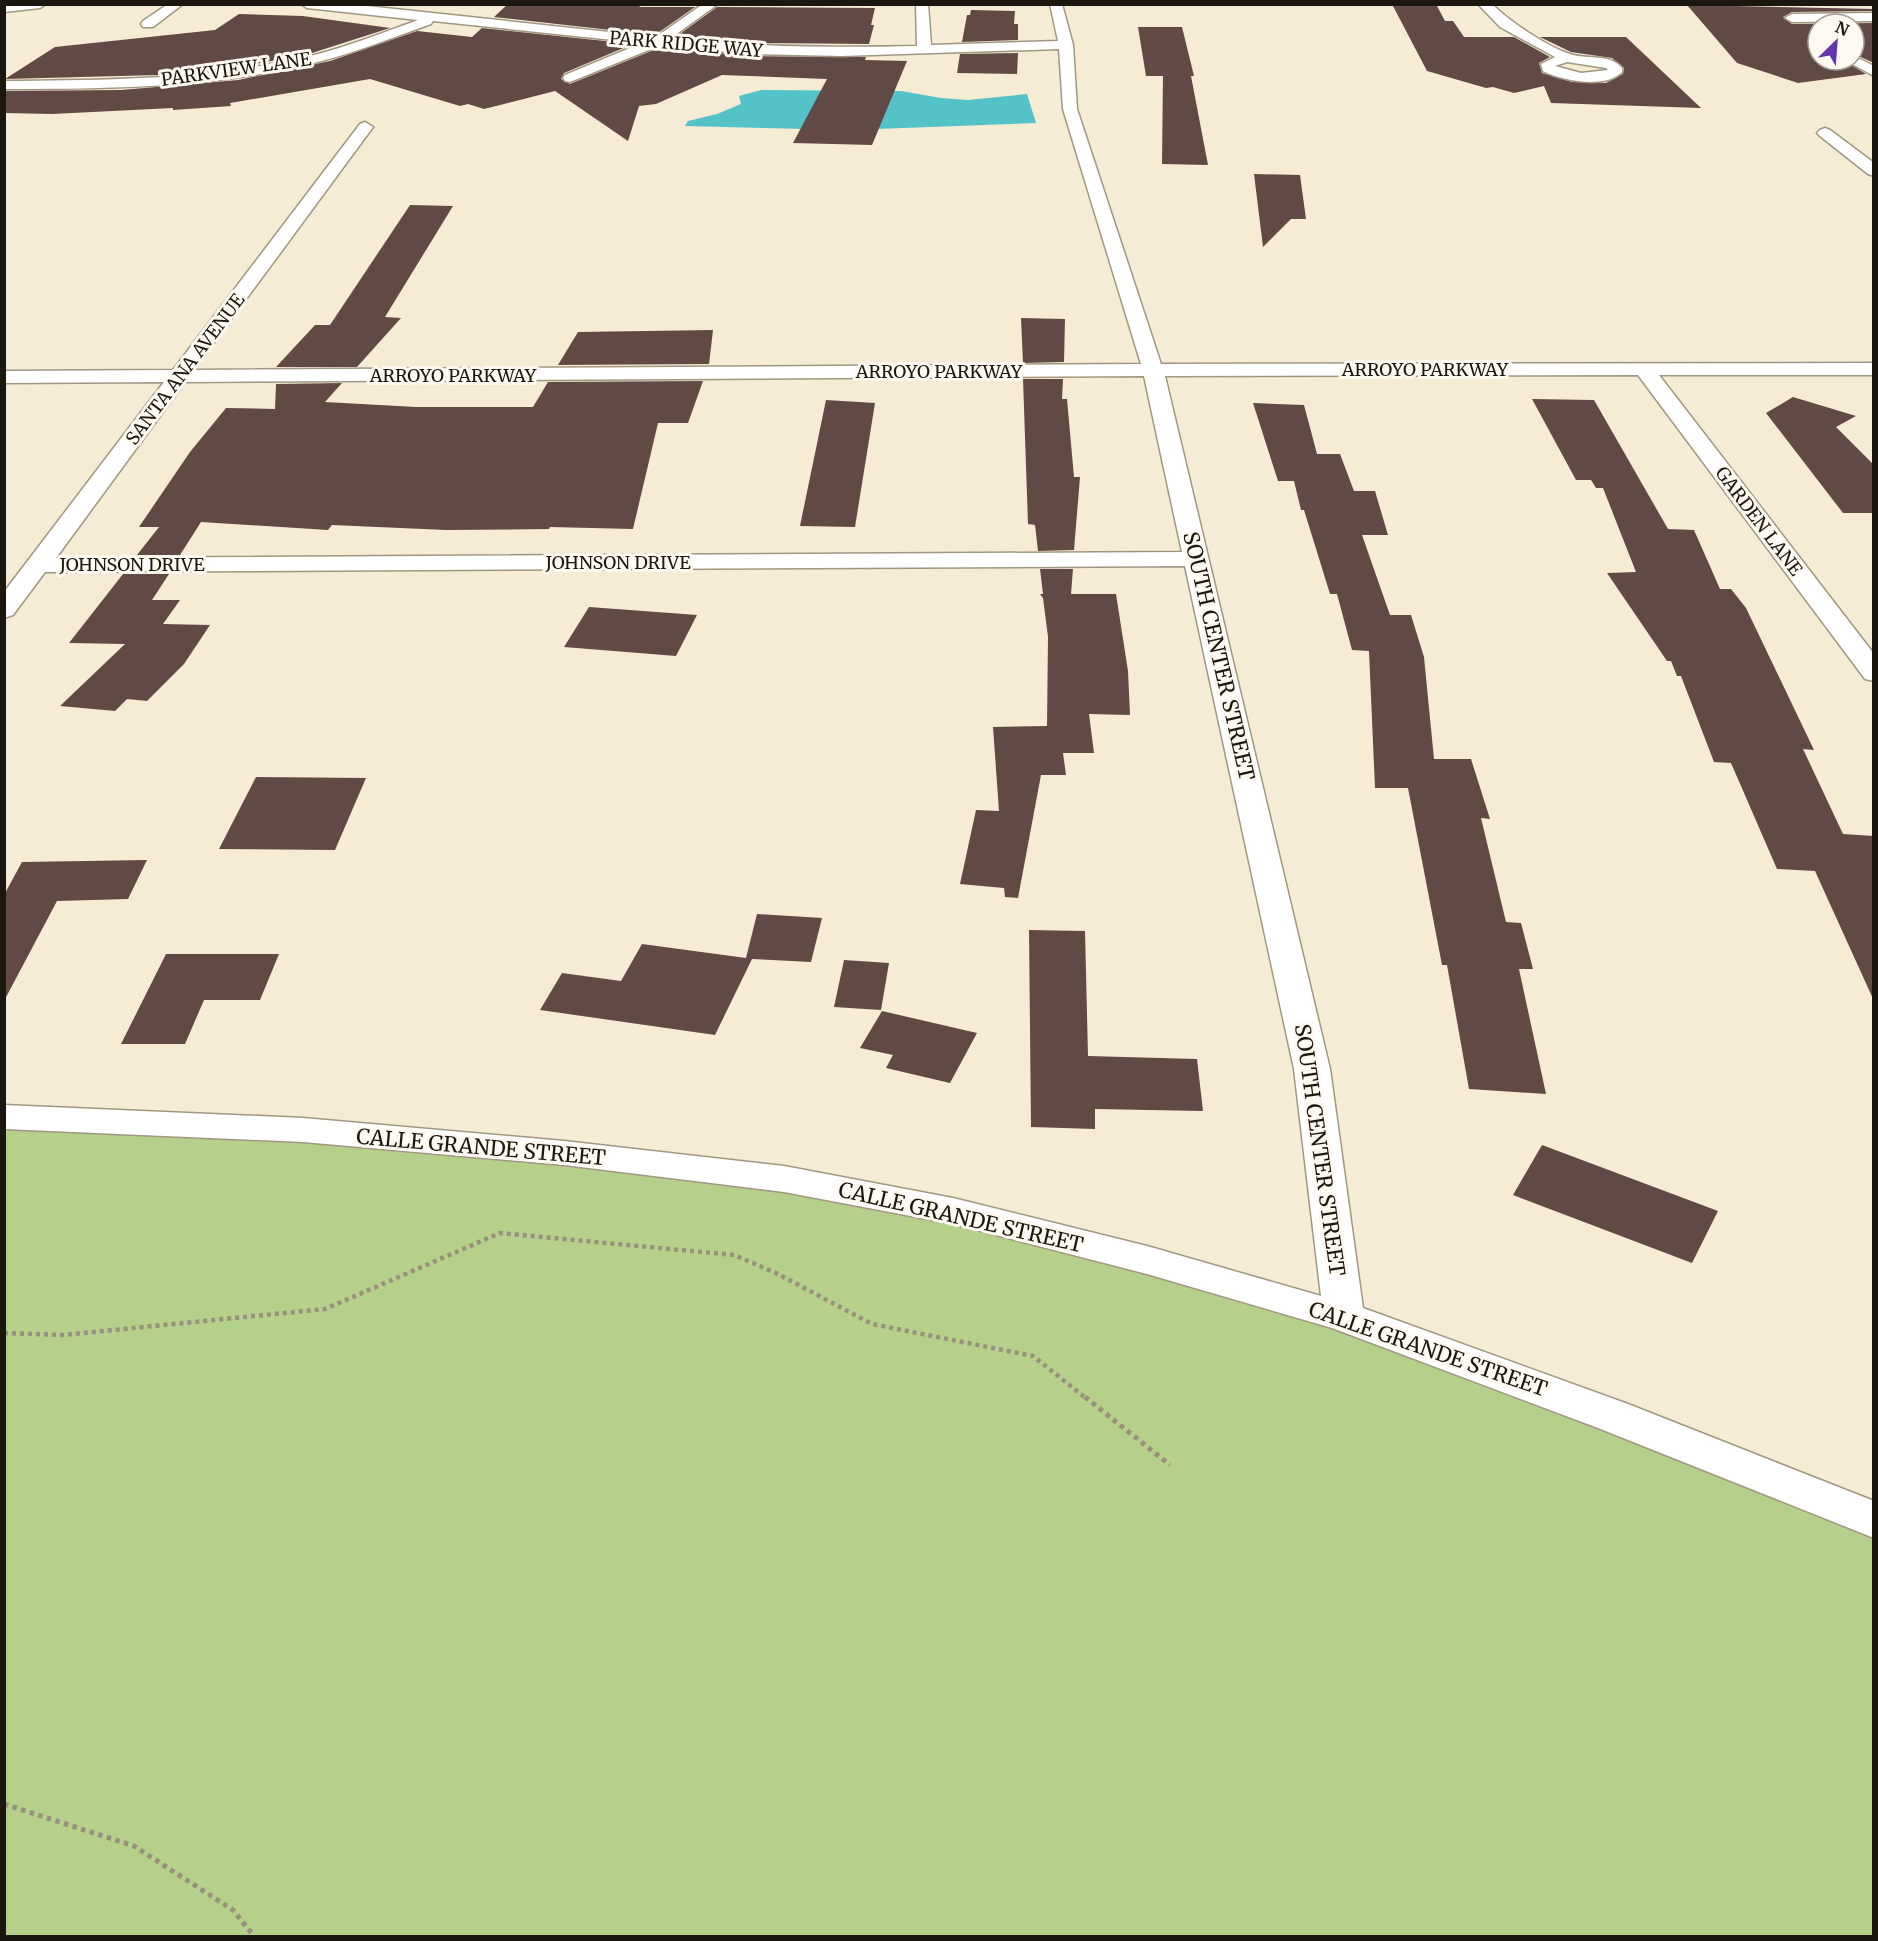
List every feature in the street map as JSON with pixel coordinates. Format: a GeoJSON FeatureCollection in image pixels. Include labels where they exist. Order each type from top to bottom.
{"type":"FeatureCollection","features":[{"type":"Feature","properties":{"kind":"street"},"geometry":{"type":"LineString","coordinates":[[4,8],[40,4]]}},
{"type":"Feature","properties":{"kind":"street"},"geometry":{"type":"LineString","coordinates":[[147,24],[177,4]]}},
{"type":"Feature","properties":{"kind":"street","name":"PARK RIDGE WAY"},"geometry":{"type":"LineString","coordinates":[[308,4],[657,42],[782,52],[1066,45]]}},
{"type":"Feature","properties":{"kind":"street","name":"PARKVIEW LANE"},"geometry":{"type":"LineString","coordinates":[[4,86],[162,81],[297,62],[334,53],[433,19],[457,4]]}},
{"type":"Feature","properties":{"kind":"street"},"geometry":{"type":"LineString","coordinates":[[570,78],[657,42],[712,4]]}},
{"type":"Feature","properties":{"kind":"street"},"geometry":{"type":"LineString","coordinates":[[922,4],[924,48]]}},
{"type":"Feature","properties":{"kind":"street","name":"SOUTH CENTER STREET"},"geometry":{"type":"LineString","coordinates":[[1056,4],[1066,45],[1070,109],[1153,370],[1312,1069],[1344,1317]]}},
{"type":"Feature","properties":{"kind":"street"},"geometry":{"type":"LineString","coordinates":[[1484,4],[1506,24],[1566,58]]}},
{"type":"Feature","properties":{"kind":"street"},"geometry":{"type":"LineString","coordinates":[[1806,15],[1787,15],[1806,28]]}},
{"type":"Feature","properties":{"kind":"street","name":"SANTA ANA AVENUE"},"geometry":{"type":"LineString","coordinates":[[4,610],[365,127]]}},
{"type":"Feature","properties":{"kind":"street"},"geometry":{"type":"LineString","coordinates":[[1825,133],[1874,171]]}},
{"type":"Feature","properties":{"kind":"street","name":"GARDEN LANE"},"geometry":{"type":"LineString","coordinates":[[1644,369],[1874,673]]}},
{"type":"Feature","properties":{"kind":"street","name":"ARROYO PARKWAY"},"geometry":{"type":"LineString","coordinates":[[4,377],[1153,370],[1874,369]]}},
{"type":"Feature","properties":{"kind":"street","name":"JOHNSON DRIVE"},"geometry":{"type":"LineString","coordinates":[[39,565],[1196,559]]}},
{"type":"Feature","properties":{"kind":"street","name":"CALLE GRANDE STREET"},"geometry":{"type":"LineString","coordinates":[[4,1117],[303,1130],[564,1153],[784,1179],[953,1211],[1147,1260],[1344,1317],[1613,1416],[1874,1520]]}},
{"type":"Feature","properties":{"kind":"path"},"geometry":{"type":"LineString","coordinates":[[4,1333],[63,1335],[325,1309],[500,1233],[734,1255],[778,1274],[872,1324],[1033,1356],[1170,1465]]}},
{"type":"Feature","properties":{"kind":"path"},"geometry":{"type":"LineString","coordinates":[[4,1804],[134,1846],[233,1910],[254,1936]]}},
{"type":"Feature","properties":{"kind":"green space"},"geometry":{"type":"Polygon","coordinates":[[[4,1115],[784,1179],[1344,1317],[1873,1520],[1873,1936],[5,1936],[4,1115]]]}},
{"type":"Feature","properties":{"kind":"water"},"geometry":{"type":"Polygon","coordinates":[[[761,90],[901,91],[968,100],[1027,94],[1036,123],[849,130],[685,126],[688,121],[717,114],[741,104],[739,96],[761,90]]]}},
{"type":"Feature","properties":{"kind":"building"},"geometry":{"type":"Polygon","coordinates":[[[508,4],[644,4],[639,7],[695,7],[655,35],[494,17],[508,4]]]}},
{"type":"Feature","properties":{"kind":"building"},"geometry":{"type":"Polygon","coordinates":[[[1687,5],[1874,9],[1874,11],[1792,12],[1783,17],[1792,24],[1806,24],[1806,72],[1863,72],[1866,74],[1798,83],[1737,63],[1687,5]]]}},
{"type":"Feature","properties":{"kind":"building"},"geometry":{"type":"Polygon","coordinates":[[[1393,6],[1437,6],[1445,21],[1453,21],[1464,37],[1514,37],[1550,57],[1539,63],[1542,73],[1572,82],[1606,83],[1623,74],[1624,68],[1612,58],[1571,52],[1540,37],[1626,37],[1701,108],[1551,103],[1544,86],[1514,93],[1493,87],[1486,88],[1427,71],[1393,6]]]}},
{"type":"Feature","properties":{"kind":"building"},"geometry":{"type":"Polygon","coordinates":[[[717,7],[875,8],[871,25],[874,25],[869,44],[764,43],[677,36],[717,7]]]}},
{"type":"Feature","properties":{"kind":"building"},"geometry":{"type":"Polygon","coordinates":[[[971,10],[1015,11],[1014,24],[1018,24],[1018,40],[962,42],[967,15],[970,15],[971,10]]]}},
{"type":"Feature","properties":{"kind":"building"},"geometry":{"type":"Polygon","coordinates":[[[239,14],[303,16],[390,28],[309,54],[234,68],[158,75],[5,79],[55,47],[215,30],[239,14]]]}},
{"type":"Feature","properties":{"kind":"building"},"geometry":{"type":"Polygon","coordinates":[[[1866,23],[1874,23],[1874,63],[1866,59],[1866,23]]]}},
{"type":"Feature","properties":{"kind":"building"},"geometry":{"type":"Polygon","coordinates":[[[1138,27],[1182,27],[1194,76],[1191,76],[1208,165],[1162,164],[1163,76],[1146,76],[1138,27]]]}},
{"type":"Feature","properties":{"kind":"building"},"geometry":{"type":"Polygon","coordinates":[[[482,28],[633,44],[564,73],[561,79],[570,84],[661,47],[746,56],[866,57],[865,60],[907,61],[872,145],[793,143],[827,79],[722,75],[656,104],[639,106],[628,141],[555,91],[484,109],[468,104],[460,106],[370,79],[230,103],[231,106],[52,114],[4,113],[4,91],[121,90],[238,80],[330,61],[417,31],[472,37],[482,28]]]}},
{"type":"Feature","properties":{"kind":"building"},"geometry":{"type":"Polygon","coordinates":[[[1018,53],[1017,74],[957,73],[960,54],[1018,53]]]}},
{"type":"Feature","properties":{"kind":"building"},"geometry":{"type":"Polygon","coordinates":[[[1254,174],[1300,175],[1306,219],[1291,219],[1263,247],[1254,174]]]}},
{"type":"Feature","properties":{"kind":"building"},"geometry":{"type":"Polygon","coordinates":[[[410,205],[453,206],[385,317],[401,318],[357,367],[276,367],[315,325],[330,325],[410,205]]]}},
{"type":"Feature","properties":{"kind":"building"},"geometry":{"type":"Polygon","coordinates":[[[1021,318],[1065,319],[1064,362],[1023,363],[1021,318]]]}},
{"type":"Feature","properties":{"kind":"building"},"geometry":{"type":"Polygon","coordinates":[[[713,330],[709,364],[558,365],[578,332],[713,330]]]}},
{"type":"Feature","properties":{"kind":"building"},"geometry":{"type":"Polygon","coordinates":[[[1023,379],[1063,379],[1062,399],[1067,399],[1074,477],[1080,477],[1074,550],[1038,551],[1035,525],[1028,524],[1023,379]]]}},
{"type":"Feature","properties":{"kind":"building"},"geometry":{"type":"Polygon","coordinates":[[[703,381],[688,423],[658,423],[633,529],[550,527],[549,529],[446,530],[332,525],[328,530],[201,522],[180,555],[137,555],[159,527],[139,527],[190,452],[226,408],[275,409],[276,384],[342,383],[325,402],[416,407],[533,407],[548,382],[703,381]]]}},
{"type":"Feature","properties":{"kind":"building"},"geometry":{"type":"Polygon","coordinates":[[[1793,397],[1856,416],[1836,427],[1874,465],[1874,513],[1843,513],[1766,413],[1793,397]]]}},
{"type":"Feature","properties":{"kind":"building"},"geometry":{"type":"Polygon","coordinates":[[[1532,399],[1594,400],[1668,529],[1694,530],[1720,589],[1731,589],[1746,608],[1814,750],[1803,749],[1843,834],[1874,836],[1874,1001],[1815,871],[1777,869],[1731,763],[1714,762],[1681,676],[1677,676],[1671,661],[1667,661],[1607,573],[1636,572],[1603,488],[1596,488],[1591,480],[1576,480],[1532,399]]]}},
{"type":"Feature","properties":{"kind":"building"},"geometry":{"type":"Polygon","coordinates":[[[826,400],[875,403],[855,527],[800,526],[826,400]]]}},
{"type":"Feature","properties":{"kind":"building"},"geometry":{"type":"Polygon","coordinates":[[[1253,403],[1304,405],[1317,454],[1340,454],[1354,491],[1375,491],[1388,535],[1362,535],[1390,615],[1411,615],[1424,657],[1434,759],[1471,759],[1490,819],[1481,818],[1506,922],[1521,923],[1533,969],[1519,969],[1546,1094],[1469,1089],[1447,965],[1442,965],[1408,788],[1375,788],[1369,651],[1352,650],[1337,594],[1330,594],[1304,510],[1301,510],[1294,481],[1278,481],[1253,403]]]}},
{"type":"Feature","properties":{"kind":"building"},"geometry":{"type":"Polygon","coordinates":[[[1040,569],[1073,569],[1071,594],[1116,594],[1128,671],[1130,715],[1089,714],[1094,753],[1063,753],[1066,775],[1041,775],[1018,898],[1005,897],[1004,888],[960,884],[976,810],[999,811],[993,727],[1047,726],[1048,637],[1043,598],[1040,594],[1043,594],[1040,569]]]}},
{"type":"Feature","properties":{"kind":"building"},"geometry":{"type":"Polygon","coordinates":[[[123,574],[169,574],[152,600],[180,600],[163,624],[210,625],[184,664],[147,701],[127,699],[115,711],[60,706],[125,644],[69,643],[123,574]]]}},
{"type":"Feature","properties":{"kind":"building"},"geometry":{"type":"Polygon","coordinates":[[[589,607],[697,615],[676,656],[564,647],[589,607]]]}},
{"type":"Feature","properties":{"kind":"building"},"geometry":{"type":"Polygon","coordinates":[[[256,777],[366,778],[335,850],[219,849],[256,777]]]}},
{"type":"Feature","properties":{"kind":"building"},"geometry":{"type":"Polygon","coordinates":[[[147,860],[128,899],[57,901],[4,1001],[4,895],[22,862],[147,860]]]}},
{"type":"Feature","properties":{"kind":"building"},"geometry":{"type":"Polygon","coordinates":[[[757,914],[822,918],[811,962],[752,959],[715,1035],[540,1010],[562,973],[621,981],[642,944],[746,958],[757,914]]]}},
{"type":"Feature","properties":{"kind":"building"},"geometry":{"type":"Polygon","coordinates":[[[1029,930],[1085,931],[1088,1056],[1197,1059],[1203,1111],[1095,1109],[1095,1129],[1031,1127],[1029,930]]]}},
{"type":"Feature","properties":{"kind":"building"},"geometry":{"type":"Polygon","coordinates":[[[166,954],[279,954],[260,1000],[204,1000],[185,1044],[121,1044],[166,954]]]}},
{"type":"Feature","properties":{"kind":"building"},"geometry":{"type":"Polygon","coordinates":[[[844,960],[889,963],[881,1010],[834,1007],[844,960]]]}},
{"type":"Feature","properties":{"kind":"building"},"geometry":{"type":"Polygon","coordinates":[[[882,1011],[977,1033],[950,1083],[886,1068],[893,1055],[860,1048],[882,1011]]]}},
{"type":"Feature","properties":{"kind":"building"},"geometry":{"type":"Polygon","coordinates":[[[1542,1145],[1718,1211],[1692,1263],[1513,1195],[1542,1145]]]}}]}
